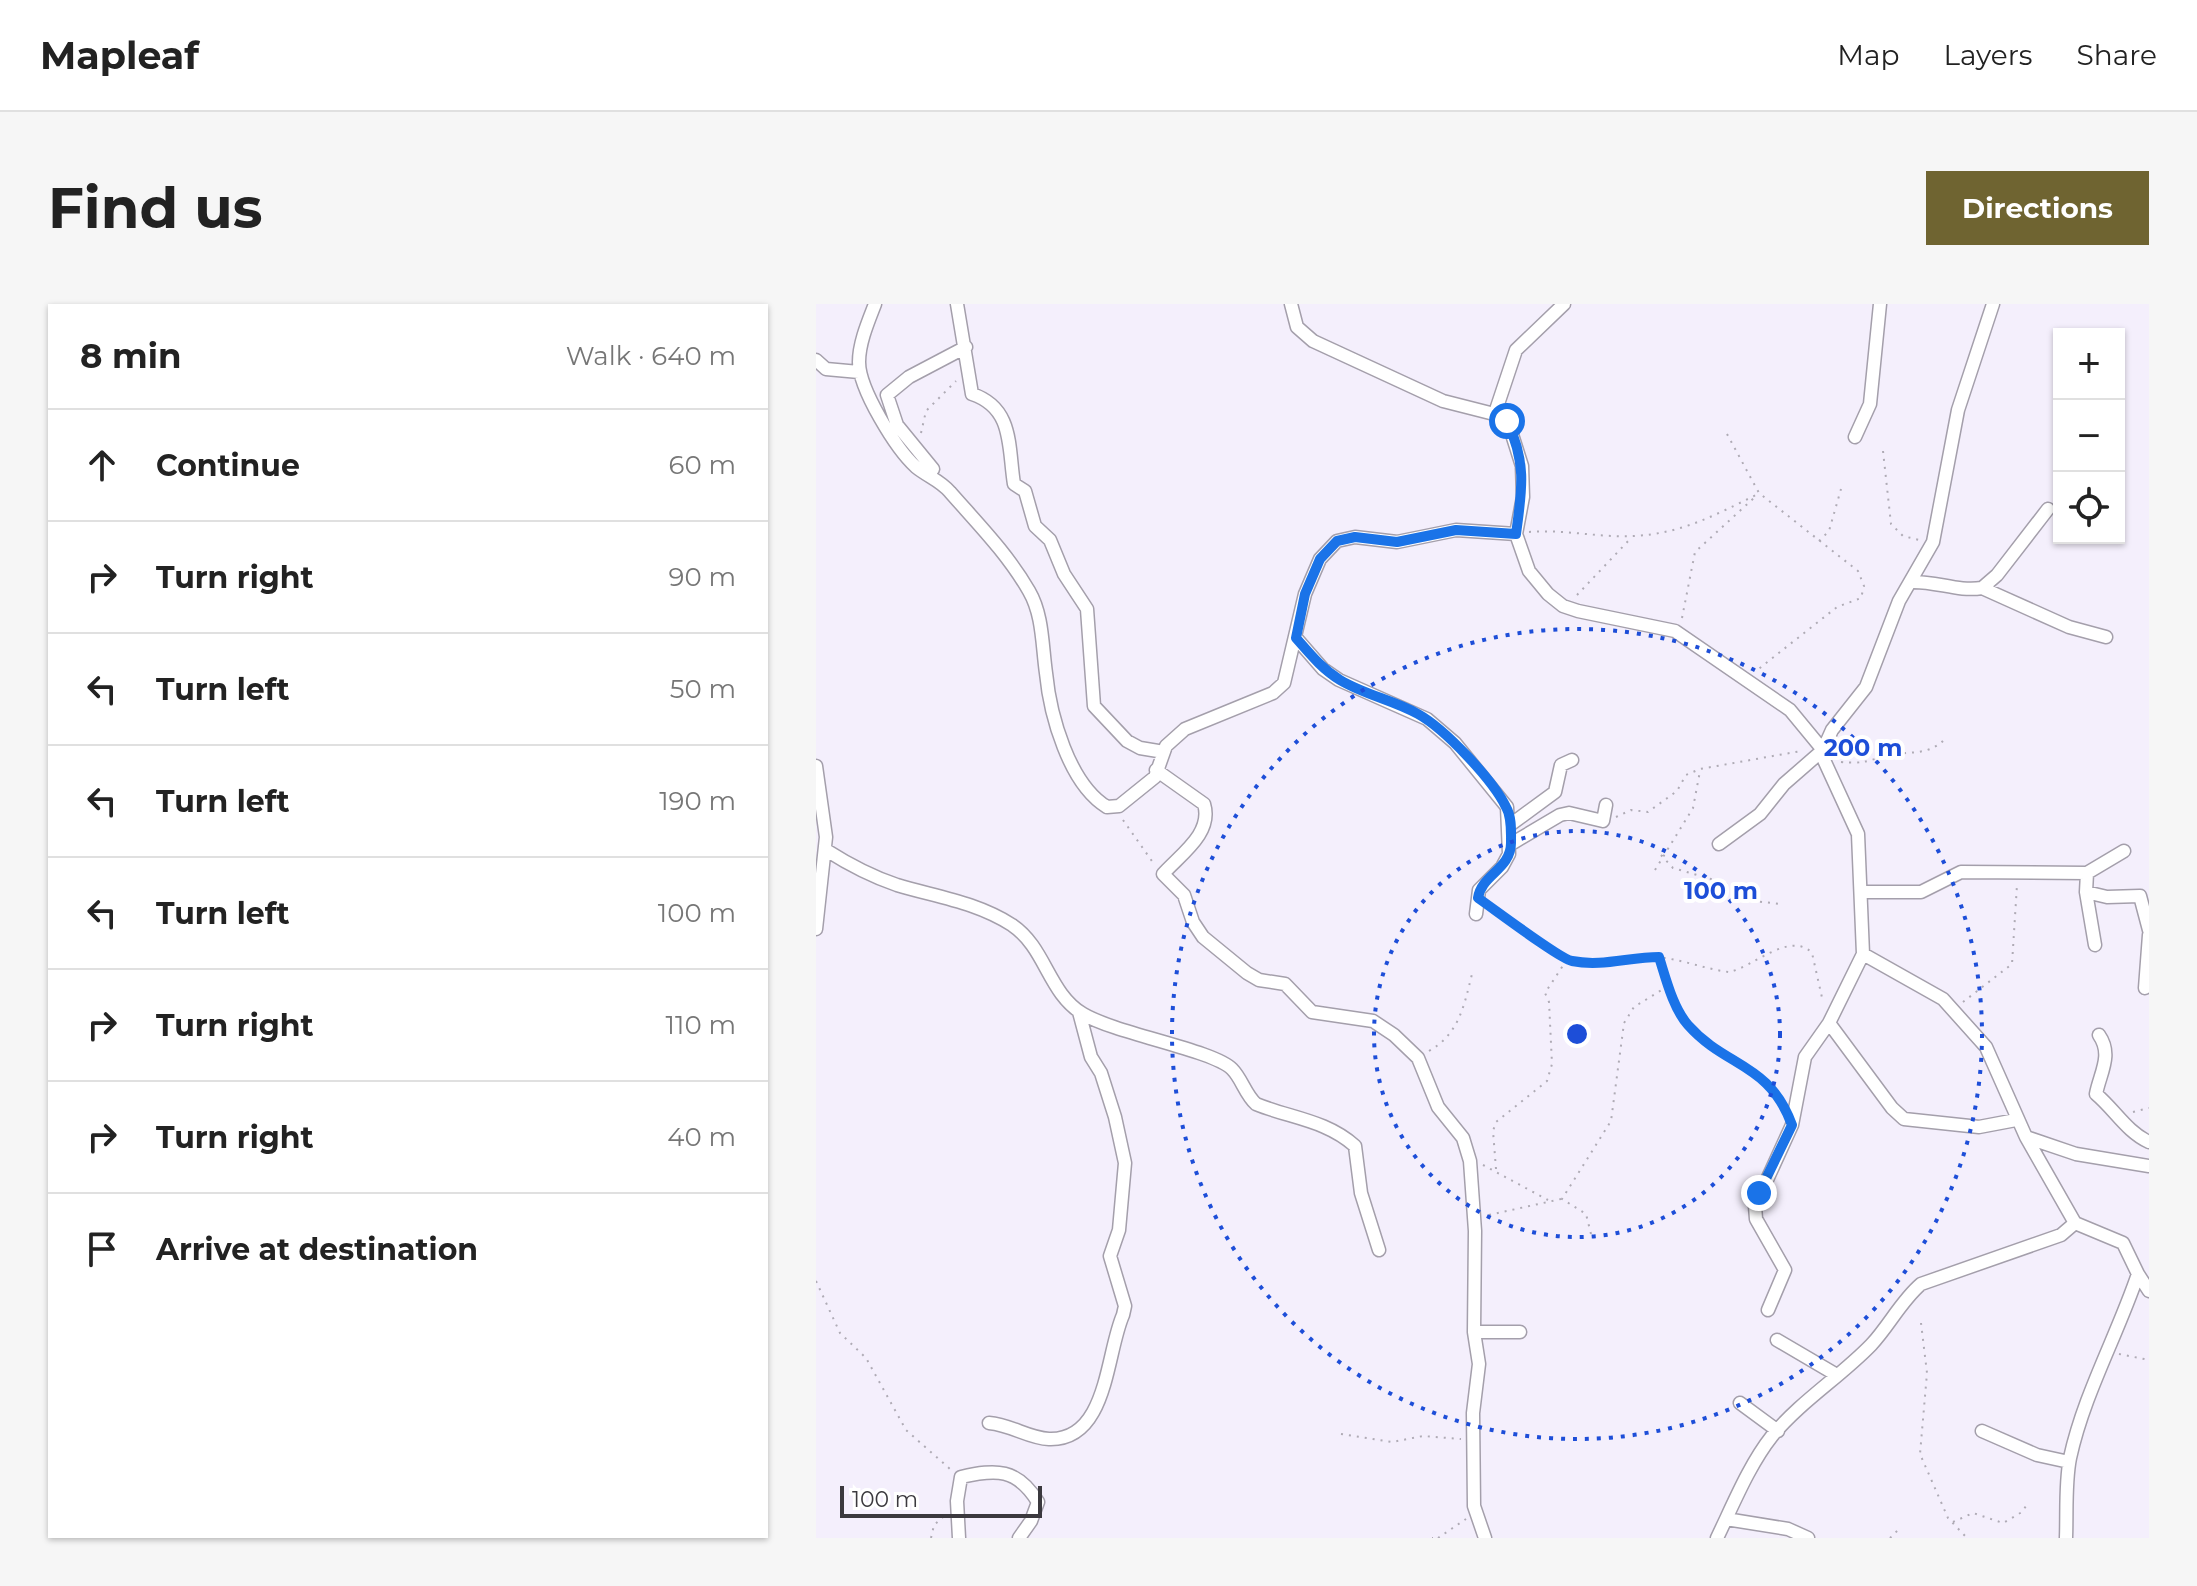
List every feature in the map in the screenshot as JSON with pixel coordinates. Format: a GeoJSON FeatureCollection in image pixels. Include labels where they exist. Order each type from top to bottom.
{"type":"FeatureCollection","features":[{"type":"Feature","properties":{"kind":"street"},"geometry":{"type":"LineString","coordinates":[[875,304],[860,350],[859,372],[866,392],[906,456],[949,490],[965,512],[1005,552],[1025,584],[1039,615],[1048,690],[1074,771],[1098,801],[1107,807],[1119,806],[1155,777],[1170,741],[1185,729],[1273,693],[1284,683],[1305,594],[1320,559],[1337,541],[1355,537],[1397,542],[1456,530],[1516,534]]}},
{"type":"Feature","properties":{"kind":"street"},"geometry":{"type":"LineString","coordinates":[[957,304],[972,394],[989,400],[1004,416],[1014,484],[1025,491],[1035,526],[1050,540],[1064,574],[1087,609],[1094,706],[1127,741],[1140,748],[1164,752]]}},
{"type":"Feature","properties":{"kind":"street"},"geometry":{"type":"LineString","coordinates":[[1291,304],[1299,330],[1322,345],[1443,401],[1495,413],[1509,425],[1522,466],[1523,497],[1516,534],[1533,579],[1563,606],[1675,631],[1790,710],[1823,755],[1858,834],[1863,954],[1829,1023],[1805,1057],[1792,1125],[1755,1206],[1756,1219],[1785,1270],[1768,1310]]}},
{"type":"Feature","properties":{"kind":"street"},"geometry":{"type":"LineString","coordinates":[[1495,413],[1516,350],[1564,304]]}},
{"type":"Feature","properties":{"kind":"street"},"geometry":{"type":"LineString","coordinates":[[1855,437],[1870,404],[1880,304]]}},
{"type":"Feature","properties":{"kind":"street"},"geometry":{"type":"LineString","coordinates":[[1719,844],[1760,814],[1784,784],[1823,755],[1842,715],[1866,687],[1891,618],[1933,542],[1960,401],[1993,304]]}},
{"type":"Feature","properties":{"kind":"street"},"geometry":{"type":"LineString","coordinates":[[933,469],[919,456],[897,425],[887,395],[909,377],[966,347]]}},
{"type":"Feature","properties":{"kind":"street"},"geometry":{"type":"LineString","coordinates":[[816,360],[826,369],[859,372]]}},
{"type":"Feature","properties":{"kind":"street"},"geometry":{"type":"LineString","coordinates":[[1982,588],[2004,567],[2048,509]]}},
{"type":"Feature","properties":{"kind":"street"},"geometry":{"type":"LineString","coordinates":[[1911,582],[1927,581],[1968,590],[1982,588],[2069,627],[2106,637]]}},
{"type":"Feature","properties":{"kind":"street"},"geometry":{"type":"LineString","coordinates":[[1296,638],[1323,669],[1339,680],[1374,698],[1415,712],[1455,743],[1502,799],[1510,825],[1511,844],[1502,867],[1482,884],[1476,914]]}},
{"type":"Feature","properties":{"kind":"street"},"geometry":{"type":"LineString","coordinates":[[1510,825],[1555,792],[1561,765],[1572,760]]}},
{"type":"Feature","properties":{"kind":"street"},"geometry":{"type":"LineString","coordinates":[[816,766],[826,850],[816,929]]}},
{"type":"Feature","properties":{"kind":"street"},"geometry":{"type":"LineString","coordinates":[[1156,770],[1204,804],[1207,817],[1205,828],[1163,874],[1184,895],[1197,930],[1247,973],[1259,980],[1285,984],[1312,1012],[1373,1021],[1418,1058],[1438,1107],[1463,1138],[1470,1161],[1474,1218],[1474,1332],[1479,1364],[1473,1445],[1476,1518],[1485,1538]]}},
{"type":"Feature","properties":{"kind":"street"},"geometry":{"type":"LineString","coordinates":[[1511,844],[1560,815],[1569,813],[1603,821],[1606,805]]}},
{"type":"Feature","properties":{"kind":"street"},"geometry":{"type":"LineString","coordinates":[[826,850],[882,879],[972,904],[1008,923],[1035,945],[1055,986],[1079,1012],[1132,1035],[1212,1058],[1231,1068],[1256,1104],[1299,1116],[1345,1137],[1355,1146],[1361,1193],[1379,1250]]}},
{"type":"Feature","properties":{"kind":"street"},"geometry":{"type":"LineString","coordinates":[[1862,892],[1921,892],[1961,872],[2087,873],[2124,851]]}},
{"type":"Feature","properties":{"kind":"street"},"geometry":{"type":"LineString","coordinates":[[2087,873],[2086,892],[2095,945]]}},
{"type":"Feature","properties":{"kind":"street"},"geometry":{"type":"LineString","coordinates":[[2086,892],[2107,897],[2140,896],[2149,932],[2145,988]]}},
{"type":"Feature","properties":{"kind":"street"},"geometry":{"type":"LineString","coordinates":[[1863,954],[1943,999],[1986,1047],[2016,1120],[2075,1223],[2123,1243],[2149,1291]]}},
{"type":"Feature","properties":{"kind":"street"},"geometry":{"type":"LineString","coordinates":[[989,1423],[1020,1429],[1032,1437],[1051,1439],[1076,1433],[1097,1405],[1125,1306],[1110,1256],[1119,1230],[1125,1163],[1115,1117],[1101,1073],[1091,1057],[1079,1012]]}},
{"type":"Feature","properties":{"kind":"street"},"geometry":{"type":"LineString","coordinates":[[1829,1023],[1892,1108],[1904,1119],[1979,1127],[2016,1120]]}},
{"type":"Feature","properties":{"kind":"street"},"geometry":{"type":"LineString","coordinates":[[2099,1035],[2104,1042],[2106,1065],[2096,1094],[2120,1115],[2133,1135],[2149,1142]]}},
{"type":"Feature","properties":{"kind":"street"},"geometry":{"type":"LineString","coordinates":[[2026,1137],[2076,1154],[2149,1165]]}},
{"type":"Feature","properties":{"kind":"street"},"geometry":{"type":"LineString","coordinates":[[1717,1538],[1761,1454],[1778,1431],[1835,1374],[1868,1348],[1892,1322],[1909,1294],[1921,1284],[2061,1235],[2075,1223]]}},
{"type":"Feature","properties":{"kind":"street"},"geometry":{"type":"LineString","coordinates":[[2066,1538],[2069,1462],[2088,1398],[2143,1276]]}},
{"type":"Feature","properties":{"kind":"street"},"geometry":{"type":"LineString","coordinates":[[1474,1332],[1520,1332]]}},
{"type":"Feature","properties":{"kind":"street"},"geometry":{"type":"LineString","coordinates":[[1777,1340],[1835,1374]]}},
{"type":"Feature","properties":{"kind":"street"},"geometry":{"type":"LineString","coordinates":[[1740,1403],[1778,1431]]}},
{"type":"Feature","properties":{"kind":"street"},"geometry":{"type":"LineString","coordinates":[[1982,1431],[2037,1455],[2069,1462]]}},
{"type":"Feature","properties":{"kind":"street"},"geometry":{"type":"LineString","coordinates":[[959,1538],[956,1516],[961,1477],[994,1469],[1028,1487],[1038,1502],[1031,1521],[1019,1538]]}},
{"type":"Feature","properties":{"kind":"street"},"geometry":{"type":"LineString","coordinates":[[1726,1519],[1788,1529],[1808,1538]]}},
{"type":"Feature","properties":{"kind":"path"},"geometry":{"type":"LineString","coordinates":[[919,456],[923,417],[945,388],[967,374]]}},
{"type":"Feature","properties":{"kind":"path"},"geometry":{"type":"LineString","coordinates":[[1727,434],[1759,493],[1858,571],[1864,586],[1861,598],[1837,607],[1746,678]]}},
{"type":"Feature","properties":{"kind":"path"},"geometry":{"type":"LineString","coordinates":[[1883,451],[1895,530],[1933,542]]}},
{"type":"Feature","properties":{"kind":"path"},"geometry":{"type":"LineString","coordinates":[[1818,542],[1829,531],[1841,489]]}},
{"type":"Feature","properties":{"kind":"path"},"geometry":{"type":"LineString","coordinates":[[1516,534],[1562,530],[1633,536],[1689,528],[1759,493]]}},
{"type":"Feature","properties":{"kind":"path"},"geometry":{"type":"LineString","coordinates":[[1675,631],[1683,614],[1695,552],[1759,493]]}},
{"type":"Feature","properties":{"kind":"path"},"geometry":{"type":"LineString","coordinates":[[1563,606],[1598,576],[1616,550],[1633,536]]}},
{"type":"Feature","properties":{"kind":"path"},"geometry":{"type":"LineString","coordinates":[[1603,821],[1631,810],[1648,812],[1677,791],[1686,775],[1700,769],[1793,751],[1865,764],[1887,755],[1923,752],[1943,741]]}},
{"type":"Feature","properties":{"kind":"path"},"geometry":{"type":"LineString","coordinates":[[1655,870],[1661,855],[1693,808],[1700,769]]}},
{"type":"Feature","properties":{"kind":"path"},"geometry":{"type":"LineString","coordinates":[[1119,806],[1131,836],[1163,874]]}},
{"type":"Feature","properties":{"kind":"path"},"geometry":{"type":"LineString","coordinates":[[1661,855],[1673,868],[1725,883],[1754,901],[1780,904]]}},
{"type":"Feature","properties":{"kind":"path"},"geometry":{"type":"LineString","coordinates":[[1952,1010],[1996,980],[2012,964],[2017,873]]}},
{"type":"Feature","properties":{"kind":"path"},"geometry":{"type":"LineString","coordinates":[[1478,898],[1567,960],[1610,964],[1630,957],[1659,957],[1729,972],[1739,971],[1779,949],[1792,946],[1807,948],[1812,953],[1829,1023]]}},
{"type":"Feature","properties":{"kind":"path"},"geometry":{"type":"LineString","coordinates":[[1659,957],[1668,986],[1691,1028],[1761,1076],[1780,1097],[1792,1125]]}},
{"type":"Feature","properties":{"kind":"path"},"geometry":{"type":"LineString","coordinates":[[1496,1169],[1493,1131],[1496,1122],[1547,1081],[1552,1064],[1549,1002],[1545,993],[1567,960]]}},
{"type":"Feature","properties":{"kind":"path"},"geometry":{"type":"LineString","coordinates":[[1418,1058],[1443,1043],[1452,1033],[1464,1006],[1472,974]]}},
{"type":"Feature","properties":{"kind":"path"},"geometry":{"type":"LineString","coordinates":[[1562,1199],[1611,1121],[1624,1023],[1634,1007],[1668,986]]}},
{"type":"Feature","properties":{"kind":"path"},"geometry":{"type":"LineString","coordinates":[[2120,1115],[2149,1108]]}},
{"type":"Feature","properties":{"kind":"path"},"geometry":{"type":"LineString","coordinates":[[1470,1161],[1496,1169],[1549,1200]]}},
{"type":"Feature","properties":{"kind":"path"},"geometry":{"type":"LineString","coordinates":[[1474,1218],[1562,1199],[1586,1214],[1591,1234]]}},
{"type":"Feature","properties":{"kind":"path"},"geometry":{"type":"LineString","coordinates":[[816,1281],[840,1333],[866,1358],[906,1430],[961,1477]]}},
{"type":"Feature","properties":{"kind":"path"},"geometry":{"type":"LineString","coordinates":[[1921,1323],[1927,1373],[1920,1454],[1952,1522],[1967,1538]]}},
{"type":"Feature","properties":{"kind":"path"},"geometry":{"type":"LineString","coordinates":[[2110,1352],[2149,1360]]}},
{"type":"Feature","properties":{"kind":"path"},"geometry":{"type":"LineString","coordinates":[[1341,1434],[1392,1442],[1423,1436],[1456,1437],[1473,1445]]}},
{"type":"Feature","properties":{"kind":"path"},"geometry":{"type":"LineString","coordinates":[[1952,1522],[1973,1513],[2003,1523],[2022,1512],[2028,1503]]}},
{"type":"Feature","properties":{"kind":"path"},"geometry":{"type":"LineString","coordinates":[[931,1538],[938,1519],[956,1516]]}},
{"type":"Feature","properties":{"kind":"path"},"geometry":{"type":"LineString","coordinates":[[1438,1538],[1456,1522],[1476,1518]]}},
{"type":"Feature","properties":{"kind":"path"},"geometry":{"type":"LineString","coordinates":[[1890,1538],[1898,1530]]}},
{"type":"Feature","properties":{"kind":"route"},"geometry":{"type":"LineString","coordinates":[[1507,421],[1524,482],[1516,534],[1442,530],[1397,542],[1355,537],[1337,541],[1320,559],[1305,594],[1296,638],[1323,669],[1339,680],[1427,719],[1455,743],[1502,799],[1509,814],[1509,854],[1502,867],[1482,884],[1478,898],[1567,960],[1610,964],[1630,957],[1659,957],[1684,1021],[1702,1037],[1761,1076],[1780,1097],[1792,1125],[1759,1193]]}}]}
